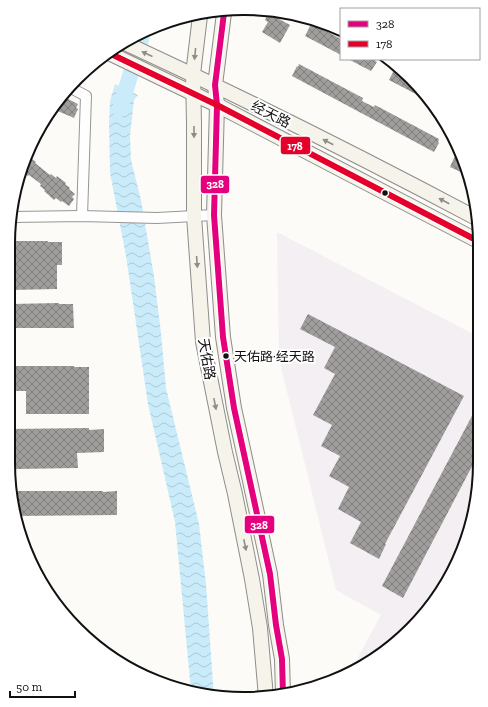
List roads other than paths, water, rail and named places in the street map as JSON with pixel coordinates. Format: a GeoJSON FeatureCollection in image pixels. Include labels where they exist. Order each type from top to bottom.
{"type":"FeatureCollection","features":[{"type":"Feature","properties":{"kind":"main road","name":"天佑路"},"geometry":{"type":"LineString","coordinates":[[224,16],[215,85],[217,105],[214,215],[224,345],[234,408],[270,574],[282,659],[283,689]]}},
{"type":"Feature","properties":{"kind":"main road","name":"天佑路"},"geometry":{"type":"LineString","coordinates":[[200,19],[192,74],[194,216],[203,342],[252,579],[260,628],[265,691]]}},
{"type":"Feature","properties":{"kind":"main road","name":"经天路"},"geometry":{"type":"LineString","coordinates":[[131,46],[215,85],[471,215]]}},
{"type":"Feature","properties":{"kind":"main road","name":"经天路"},"geometry":{"type":"LineString","coordinates":[[115,56],[217,105],[473,238]]}},
{"type":"Feature","properties":{"kind":"street"},"geometry":{"type":"LineString","coordinates":[[75,90],[86,96],[82,216]]}},
{"type":"Feature","properties":{"kind":"street"},"geometry":{"type":"LineString","coordinates":[[16,218],[105,216],[157,218],[214,215]]}},
{"type":"Feature","properties":{"kind":"water"},"geometry":{"type":"Polygon","coordinates":[[[115,84],[138,95],[134,100],[130,136],[131,160],[141,200],[154,276],[166,388],[199,524],[206,584],[213,690],[190,686],[175,522],[148,404],[126,256],[110,173],[110,101],[115,84]]]}},
{"type":"Feature","properties":{"kind":"waterway"},"geometry":{"type":"LineString","coordinates":[[120,109],[141,40]]}},
{"type":"Feature","properties":{"kind":"place","name":"天佑路·经天路"},"geometry":{"type":"Point","coordinates":[226,356]}}]}
